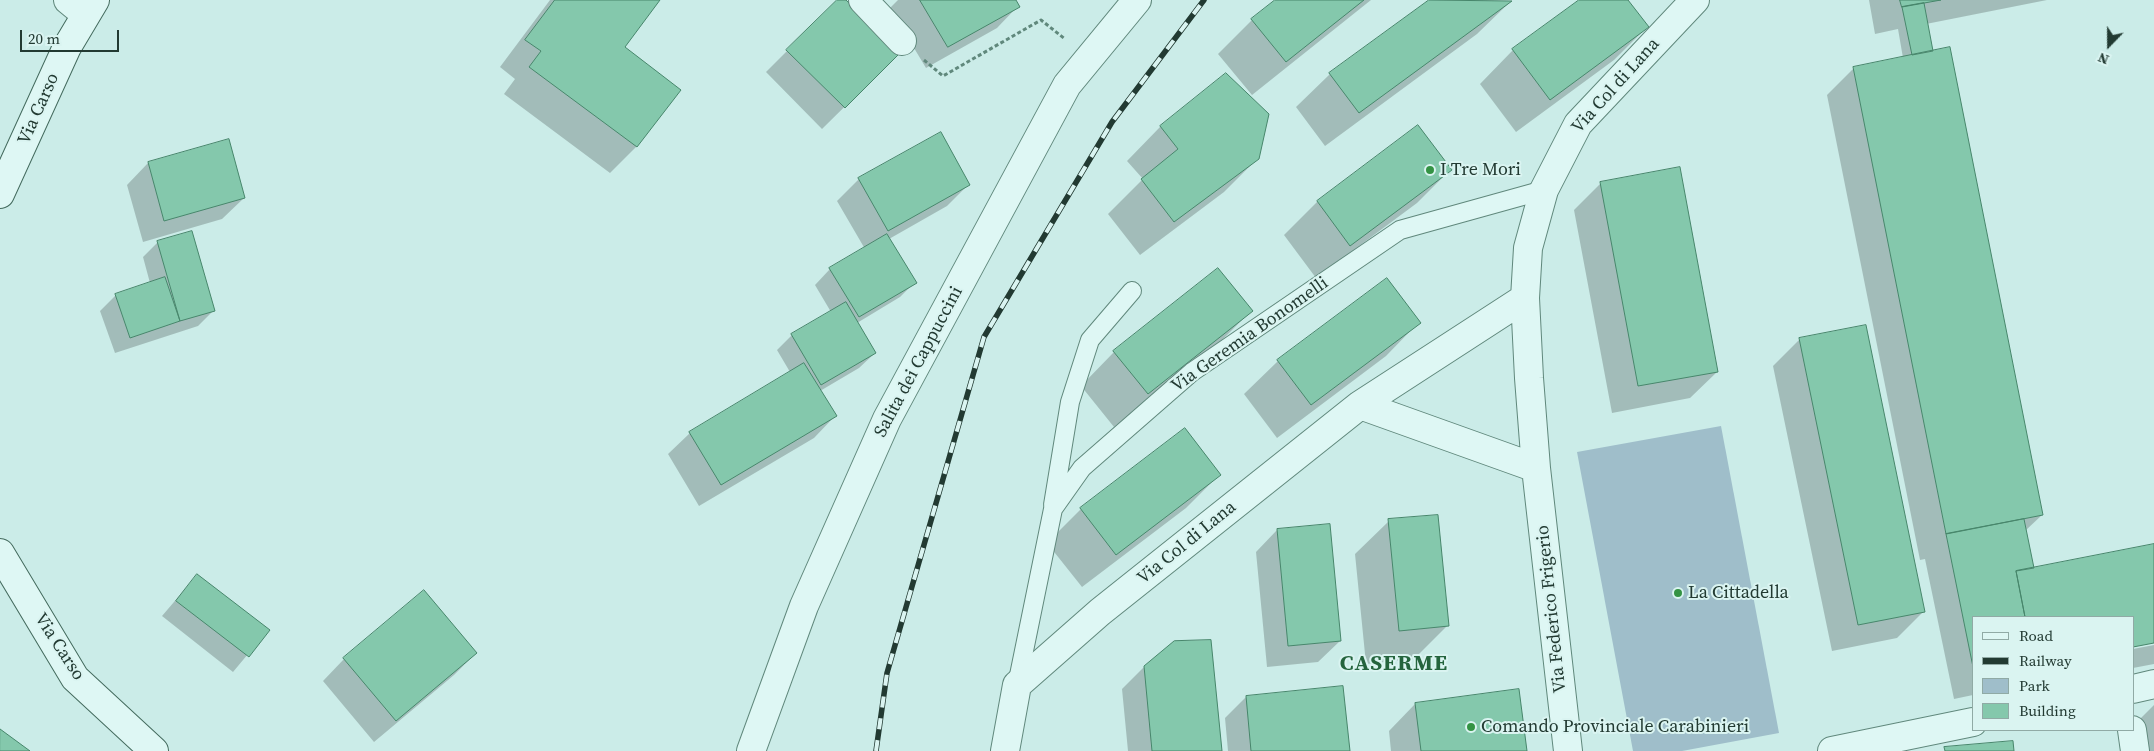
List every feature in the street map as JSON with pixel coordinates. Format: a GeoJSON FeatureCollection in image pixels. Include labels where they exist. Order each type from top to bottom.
{"type":"FeatureCollection","features":[{"type":"Feature","properties":{"kind":"street"},"geometry":{"type":"LineString","coordinates":[[862,0],[902,40]]}},
{"type":"Feature","properties":{"kind":"street","name":"Salita dei Cappuccini"},"geometry":{"type":"LineString","coordinates":[[751,751],[804,606],[887,419],[1067,85],[1137,0]]}},
{"type":"Feature","properties":{"kind":"street","name":"Via Col di Lana"},"geometry":{"type":"LineString","coordinates":[[1536,468],[1525,298],[1528,248],[1544,190],[1578,124],[1696,0]]}},
{"type":"Feature","properties":{"kind":"street","name":"Via Carso"},"geometry":{"type":"LineString","coordinates":[[0,194],[67,47],[83,5]]}},
{"type":"Feature","properties":{"kind":"street","name":"Via Col di Lana"},"geometry":{"type":"LineString","coordinates":[[1017,685],[1100,612],[1360,405],[1525,298]]}},
{"type":"Feature","properties":{"kind":"street"},"geometry":{"type":"LineString","coordinates":[[1360,405],[1536,468]]}},
{"type":"Feature","properties":{"kind":"street","name":"Via Federico Frigerio"},"geometry":{"type":"LineString","coordinates":[[1536,468],[1568,751]]}},
{"type":"Feature","properties":{"kind":"street","name":"Via Carso"},"geometry":{"type":"LineString","coordinates":[[0,553],[75,678],[154,751]]}},
{"type":"Feature","properties":{"kind":"street"},"geometry":{"type":"LineString","coordinates":[[2134,689],[2154,684]]}},
{"type":"Feature","properties":{"kind":"street","name":"Via Geremia Bonomelli"},"geometry":{"type":"LineString","coordinates":[[1005,751],[1017,685]]}},
{"type":"Feature","properties":{"kind":"street"},"geometry":{"type":"LineString","coordinates":[[1832,751],[1972,722]]}},
{"type":"Feature","properties":{"kind":"street"},"geometry":{"type":"LineString","coordinates":[[2132,731],[2135,751]]}},
{"type":"Feature","properties":{"kind":"lane","name":"Via Geremia Bonomelli"},"geometry":{"type":"LineString","coordinates":[[1017,685],[1053,509],[1082,468],[1192,372],[1400,230],[1544,190]]}},
{"type":"Feature","properties":{"kind":"lane"},"geometry":{"type":"LineString","coordinates":[[1053,509],[1070,402],[1090,340],[1132,291]]}},
{"type":"Feature","properties":{"kind":"path"},"geometry":{"type":"LineString","coordinates":[[942,76],[1041,20]]}},
{"type":"Feature","properties":{"kind":"green space","name":"La Cittadella"},"geometry":{"type":"Polygon","coordinates":[[[1721,426],[1779,733],[1682,751],[1633,751],[1577,452],[1721,426]]]}},
{"type":"Feature","properties":{"kind":"building"},"geometry":{"type":"Polygon","coordinates":[[[555,0],[660,0],[625,47],[681,90],[637,147],[529,67],[541,51],[525,40],[555,0]]]}},
{"type":"Feature","properties":{"kind":"building"},"geometry":{"type":"Polygon","coordinates":[[[837,0],[846,0],[899,54],[845,108],[786,50],[837,0]]]}},
{"type":"Feature","properties":{"kind":"building"},"geometry":{"type":"Polygon","coordinates":[[[920,0],[1016,0],[1020,7],[948,47],[920,0]]]}},
{"type":"Feature","properties":{"kind":"building"},"geometry":{"type":"Polygon","coordinates":[[[1275,0],[1364,0],[1286,62],[1251,19],[1275,0]]]}},
{"type":"Feature","properties":{"kind":"building"},"geometry":{"type":"Polygon","coordinates":[[[1429,0],[1512,1],[1359,113],[1329,73],[1429,0]]]}},
{"type":"Feature","properties":{"kind":"building"},"geometry":{"type":"Polygon","coordinates":[[[1579,0],[1628,0],[1649,27],[1550,100],[1512,49],[1579,0]]]}},
{"type":"Feature","properties":{"kind":"building"},"geometry":{"type":"Polygon","coordinates":[[[1900,0],[1941,0],[1902,7],[1900,0]]]}},
{"type":"Feature","properties":{"kind":"building"},"geometry":{"type":"Polygon","coordinates":[[[1924,3],[1933,51],[1912,55],[1902,7],[1924,3]]]}},
{"type":"Feature","properties":{"kind":"building"},"geometry":{"type":"Polygon","coordinates":[[[1950,47],[2043,515],[1946,534],[1853,67],[1950,47]]]}},
{"type":"Feature","properties":{"kind":"building"},"geometry":{"type":"Polygon","coordinates":[[[1226,73],[1269,114],[1259,159],[1174,222],[1141,179],[1178,149],[1160,126],[1226,73]]]}},
{"type":"Feature","properties":{"kind":"building"},"geometry":{"type":"Polygon","coordinates":[[[1418,125],[1452,170],[1350,246],[1317,201],[1418,125]]]}},
{"type":"Feature","properties":{"kind":"building"},"geometry":{"type":"Polygon","coordinates":[[[941,132],[970,185],[888,231],[858,178],[941,132]]]}},
{"type":"Feature","properties":{"kind":"building"},"geometry":{"type":"Polygon","coordinates":[[[229,139],[245,198],[164,221],[148,162],[229,139]]]}},
{"type":"Feature","properties":{"kind":"building"},"geometry":{"type":"Polygon","coordinates":[[[1680,167],[1718,372],[1638,386],[1600,182],[1680,167]]]}},
{"type":"Feature","properties":{"kind":"building"},"geometry":{"type":"Polygon","coordinates":[[[192,231],[215,311],[180,321],[157,241],[192,231]]]}},
{"type":"Feature","properties":{"kind":"building"},"geometry":{"type":"Polygon","coordinates":[[[887,234],[917,283],[859,317],[829,268],[887,234]]]}},
{"type":"Feature","properties":{"kind":"building"},"geometry":{"type":"Polygon","coordinates":[[[1218,268],[1253,311],[1148,394],[1113,351],[1218,268]]]}},
{"type":"Feature","properties":{"kind":"building"},"geometry":{"type":"Polygon","coordinates":[[[165,277],[180,321],[130,338],[115,294],[165,277]]]}},
{"type":"Feature","properties":{"kind":"building"},"geometry":{"type":"Polygon","coordinates":[[[1387,278],[1421,323],[1311,405],[1277,360],[1387,278]]]}},
{"type":"Feature","properties":{"kind":"building"},"geometry":{"type":"Polygon","coordinates":[[[846,302],[876,353],[821,385],[791,334],[846,302]]]}},
{"type":"Feature","properties":{"kind":"building"},"geometry":{"type":"Polygon","coordinates":[[[1866,325],[1925,612],[1858,625],[1799,338],[1866,325]]]}},
{"type":"Feature","properties":{"kind":"building"},"geometry":{"type":"Polygon","coordinates":[[[804,363],[837,416],[721,485],[689,432],[804,363]]]}},
{"type":"Feature","properties":{"kind":"building"},"geometry":{"type":"Polygon","coordinates":[[[1185,428],[1221,475],[1116,555],[1080,508],[1185,428]]]}},
{"type":"Feature","properties":{"kind":"building"},"geometry":{"type":"Polygon","coordinates":[[[1438,515],[1449,626],[1399,631],[1388,519],[1438,515]]]}},
{"type":"Feature","properties":{"kind":"building"},"geometry":{"type":"Polygon","coordinates":[[[2024,519],[2034,568],[2016,571],[2025,616],[1972,616],[1972,662],[1946,534],[2024,519]]]}},
{"type":"Feature","properties":{"kind":"building"},"geometry":{"type":"Polygon","coordinates":[[[1330,524],[1341,641],[1288,646],[1277,529],[1330,524]]]}},
{"type":"Feature","properties":{"kind":"building"},"geometry":{"type":"Polygon","coordinates":[[[2154,544],[2154,643],[2134,647],[2134,616],[2025,616],[2016,571],[2154,544]]]}},
{"type":"Feature","properties":{"kind":"building"},"geometry":{"type":"Polygon","coordinates":[[[197,574],[270,630],[249,657],[176,601],[197,574]]]}},
{"type":"Feature","properties":{"kind":"building"},"geometry":{"type":"Polygon","coordinates":[[[424,590],[477,653],[396,721],[343,658],[424,590]]]}},
{"type":"Feature","properties":{"kind":"building"},"geometry":{"type":"Polygon","coordinates":[[[1211,640],[1222,751],[1152,751],[1144,666],[1174,641],[1211,640]]]}},
{"type":"Feature","properties":{"kind":"building"},"geometry":{"type":"Polygon","coordinates":[[[1343,686],[1350,751],[1251,751],[1246,696],[1343,686]]]}},
{"type":"Feature","properties":{"kind":"building","name":"Comando Provinciale Carabinieri"},"geometry":{"type":"Polygon","coordinates":[[[1519,689],[1527,751],[1421,751],[1415,703],[1519,689]]]}},
{"type":"Feature","properties":{"kind":"building"},"geometry":{"type":"Polygon","coordinates":[[[0,729],[30,751],[0,751],[0,729]]]}},
{"type":"Feature","properties":{"kind":"building"},"geometry":{"type":"Polygon","coordinates":[[[2013,741],[2014,751],[1945,751],[1944,747],[2013,741]]]}},
{"type":"Feature","properties":{"kind":"railway"},"geometry":{"type":"LineString","coordinates":[[876,751],[887,673],[984,337],[1112,122],[1204,0]]}},
{"type":"Feature","properties":{"kind":"place","name":"I Tre Mori"},"geometry":{"type":"Point","coordinates":[1430,170]}},
{"type":"Feature","properties":{"kind":"place","name":"La Cittadella"},"geometry":{"type":"Point","coordinates":[1678,593]}},
{"type":"Feature","properties":{"kind":"place","name":"Comando Provinciale Carabinieri"},"geometry":{"type":"Point","coordinates":[1471,727]}},
{"type":"Feature","properties":{"kind":"district","name":"CASERME"},"geometry":{"type":"Point","coordinates":[1394,664]}}]}
